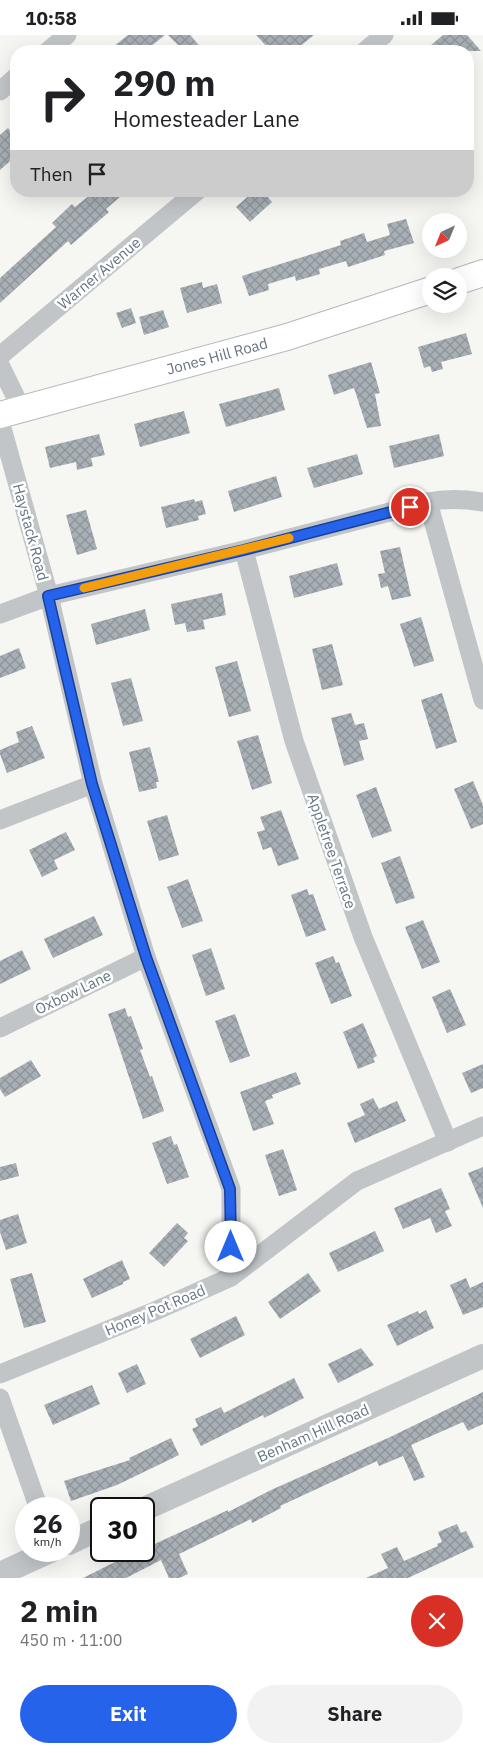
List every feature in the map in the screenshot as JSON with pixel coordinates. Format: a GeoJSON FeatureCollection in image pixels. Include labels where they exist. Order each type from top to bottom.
{"type":"FeatureCollection","features":[{"type":"Feature","properties":{"kind":"main road"},"geometry":{"type":"LineString","coordinates":[[467,278],[483,273]]}},
{"type":"Feature","properties":{"kind":"main road","name":"Jones Hill Road"},"geometry":{"type":"LineString","coordinates":[[7,415],[287,337],[422,293]]}},
{"type":"Feature","properties":{"kind":"street"},"geometry":{"type":"LineString","coordinates":[[55,45],[67,35]]}},
{"type":"Feature","properties":{"kind":"street"},"geometry":{"type":"LineString","coordinates":[[372,45],[384,35]]}},
{"type":"Feature","properties":{"kind":"street"},"geometry":{"type":"LineString","coordinates":[[0,91],[10,82]]}},
{"type":"Feature","properties":{"kind":"street","name":"Warner Avenue"},"geometry":{"type":"LineString","coordinates":[[0,356],[190,197]]}},
{"type":"Feature","properties":{"kind":"street","name":"Haystack Road"},"geometry":{"type":"LineString","coordinates":[[0,365],[7,415],[92,784],[146,957],[230,1189],[231,1277]]}},
{"type":"Feature","properties":{"kind":"street"},"geometry":{"type":"LineString","coordinates":[[0,614],[48,596],[244,550],[428,502],[443,499],[483,502]]}},
{"type":"Feature","properties":{"kind":"street"},"geometry":{"type":"LineString","coordinates":[[428,502],[483,701]]}},
{"type":"Feature","properties":{"kind":"street","name":"Appletree Terrace"},"geometry":{"type":"LineString","coordinates":[[244,550],[294,741],[363,937],[448,1142]]}},
{"type":"Feature","properties":{"kind":"street"},"geometry":{"type":"LineString","coordinates":[[0,820],[92,784]]}},
{"type":"Feature","properties":{"kind":"street","name":"Oxbow Lane"},"geometry":{"type":"LineString","coordinates":[[0,1028],[146,957]]}},
{"type":"Feature","properties":{"kind":"street","name":"Honey Pot Road"},"geometry":{"type":"LineString","coordinates":[[0,1374],[155,1311],[231,1277],[357,1181],[483,1127]]}},
{"type":"Feature","properties":{"kind":"street","name":"Benham Hill Road"},"geometry":{"type":"LineString","coordinates":[[155,1504],[483,1356]]}},
{"type":"Feature","properties":{"kind":"street"},"geometry":{"type":"LineString","coordinates":[[0,1398],[35,1497]]}},
{"type":"Feature","properties":{"kind":"street"},"geometry":{"type":"LineString","coordinates":[[0,1575],[27,1562]]}},
{"type":"Feature","properties":{"kind":"building"},"geometry":{"type":"Polygon","coordinates":[[[128,35],[165,35],[152,45],[116,45],[128,35]]]}},
{"type":"Feature","properties":{"kind":"building"},"geometry":{"type":"Polygon","coordinates":[[[168,35],[190,35],[199,45],[178,45],[168,35]]]}},
{"type":"Feature","properties":{"kind":"building"},"geometry":{"type":"Polygon","coordinates":[[[256,35],[314,35],[302,45],[265,45],[256,35]]]}},
{"type":"Feature","properties":{"kind":"building"},"geometry":{"type":"Polygon","coordinates":[[[443,35],[467,35],[481,51],[474,51],[474,45],[431,45],[443,35]]]}},
{"type":"Feature","properties":{"kind":"building"},"geometry":{"type":"Polygon","coordinates":[[[8,128],[10,130],[10,161],[0,170],[0,135],[8,128]]]}},
{"type":"Feature","properties":{"kind":"building"},"geometry":{"type":"Polygon","coordinates":[[[88,197],[120,197],[106,209],[109,212],[71,245],[68,241],[0,303],[0,278],[56,227],[52,223],[72,204],[75,207],[88,197]]]}},
{"type":"Feature","properties":{"kind":"building"},"geometry":{"type":"Polygon","coordinates":[[[247,197],[268,197],[272,202],[250,222],[236,207],[247,197]]]}},
{"type":"Feature","properties":{"kind":"building"},"geometry":{"type":"Polygon","coordinates":[[[406,219],[414,243],[384,251],[385,255],[348,267],[346,261],[319,269],[320,274],[296,281],[295,276],[268,284],[269,290],[249,296],[242,276],[341,245],[340,241],[364,233],[367,242],[390,235],[387,224],[406,219]]]}},
{"type":"Feature","properties":{"kind":"building"},"geometry":{"type":"Polygon","coordinates":[[[202,282],[203,288],[217,284],[222,303],[187,313],[180,288],[202,282]]]}},
{"type":"Feature","properties":{"kind":"building"},"geometry":{"type":"Polygon","coordinates":[[[131,308],[136,323],[122,328],[116,313],[131,308]]]}},
{"type":"Feature","properties":{"kind":"building"},"geometry":{"type":"Polygon","coordinates":[[[163,310],[169,327],[144,335],[139,317],[163,310]]]}},
{"type":"Feature","properties":{"kind":"building"},"geometry":{"type":"Polygon","coordinates":[[[466,333],[472,354],[441,362],[443,369],[432,372],[430,366],[424,368],[418,347],[466,333]]]}},
{"type":"Feature","properties":{"kind":"building"},"geometry":{"type":"Polygon","coordinates":[[[371,362],[380,393],[375,394],[381,426],[367,428],[354,388],[334,395],[328,375],[371,362]]]}},
{"type":"Feature","properties":{"kind":"building"},"geometry":{"type":"Polygon","coordinates":[[[279,388],[285,410],[226,427],[219,404],[279,388]]]}},
{"type":"Feature","properties":{"kind":"building"},"geometry":{"type":"Polygon","coordinates":[[[184,411],[190,433],[140,447],[134,424],[184,411]]]}},
{"type":"Feature","properties":{"kind":"building"},"geometry":{"type":"Polygon","coordinates":[[[99,434],[105,455],[91,458],[93,466],[77,470],[76,462],[50,468],[45,447],[99,434]]]}},
{"type":"Feature","properties":{"kind":"building"},"geometry":{"type":"Polygon","coordinates":[[[439,434],[444,456],[394,468],[389,446],[439,434]]]}},
{"type":"Feature","properties":{"kind":"building"},"geometry":{"type":"Polygon","coordinates":[[[357,454],[363,474],[314,488],[307,468],[357,454]]]}},
{"type":"Feature","properties":{"kind":"building"},"geometry":{"type":"Polygon","coordinates":[[[276,476],[282,497],[234,512],[228,491],[276,476]]]}},
{"type":"Feature","properties":{"kind":"building"},"geometry":{"type":"Polygon","coordinates":[[[194,499],[195,502],[202,500],[206,514],[198,516],[199,520],[166,528],[161,507],[194,499]]]}},
{"type":"Feature","properties":{"kind":"building"},"geometry":{"type":"Polygon","coordinates":[[[86,510],[97,549],[77,555],[66,515],[86,510]]]}},
{"type":"Feature","properties":{"kind":"building"},"geometry":{"type":"Polygon","coordinates":[[[400,547],[411,596],[392,600],[388,586],[381,588],[378,574],[385,573],[380,551],[400,547]]]}},
{"type":"Feature","properties":{"kind":"building"},"geometry":{"type":"Polygon","coordinates":[[[337,563],[343,585],[294,598],[289,576],[337,563]]]}},
{"type":"Feature","properties":{"kind":"building"},"geometry":{"type":"Polygon","coordinates":[[[222,593],[226,615],[203,620],[205,629],[187,632],[185,623],[175,625],[171,604],[222,593]]]}},
{"type":"Feature","properties":{"kind":"building"},"geometry":{"type":"Polygon","coordinates":[[[145,609],[150,630],[96,645],[91,624],[145,609]]]}},
{"type":"Feature","properties":{"kind":"building"},"geometry":{"type":"Polygon","coordinates":[[[421,617],[434,661],[414,667],[400,624],[421,617]]]}},
{"type":"Feature","properties":{"kind":"building"},"geometry":{"type":"Polygon","coordinates":[[[332,644],[343,685],[322,690],[312,649],[332,644]]]}},
{"type":"Feature","properties":{"kind":"building"},"geometry":{"type":"Polygon","coordinates":[[[19,648],[26,668],[0,678],[0,656],[19,648]]]}},
{"type":"Feature","properties":{"kind":"building"},"geometry":{"type":"Polygon","coordinates":[[[237,661],[251,711],[229,717],[215,667],[237,661]]]}},
{"type":"Feature","properties":{"kind":"building"},"geometry":{"type":"Polygon","coordinates":[[[131,678],[143,721],[123,726],[111,683],[131,678]]]}},
{"type":"Feature","properties":{"kind":"building"},"geometry":{"type":"Polygon","coordinates":[[[442,693],[457,742],[436,749],[421,700],[442,693]]]}},
{"type":"Feature","properties":{"kind":"building"},"geometry":{"type":"Polygon","coordinates":[[[351,713],[355,725],[364,723],[368,739],[359,741],[364,760],[344,766],[331,718],[351,713]]]}},
{"type":"Feature","properties":{"kind":"building"},"geometry":{"type":"Polygon","coordinates":[[[32,726],[45,758],[7,773],[0,750],[19,742],[16,732],[32,726]]]}},
{"type":"Feature","properties":{"kind":"building"},"geometry":{"type":"Polygon","coordinates":[[[258,735],[272,783],[252,790],[237,741],[258,735]]]}},
{"type":"Feature","properties":{"kind":"building"},"geometry":{"type":"Polygon","coordinates":[[[150,747],[159,782],[156,782],[157,788],[139,792],[129,752],[150,747]]]}},
{"type":"Feature","properties":{"kind":"building"},"geometry":{"type":"Polygon","coordinates":[[[473,781],[483,805],[483,824],[471,829],[454,789],[473,781]]]}},
{"type":"Feature","properties":{"kind":"building"},"geometry":{"type":"Polygon","coordinates":[[[376,787],[392,831],[372,838],[356,795],[376,787]]]}},
{"type":"Feature","properties":{"kind":"building"},"geometry":{"type":"Polygon","coordinates":[[[281,810],[299,859],[278,866],[271,847],[263,850],[257,832],[265,830],[260,817],[281,810]]]}},
{"type":"Feature","properties":{"kind":"building"},"geometry":{"type":"Polygon","coordinates":[[[167,815],[179,855],[159,861],[147,821],[167,815]]]}},
{"type":"Feature","properties":{"kind":"building"},"geometry":{"type":"Polygon","coordinates":[[[66,832],[75,850],[54,860],[58,869],[42,877],[29,850],[66,832]]]}},
{"type":"Feature","properties":{"kind":"building"},"geometry":{"type":"Polygon","coordinates":[[[400,856],[415,898],[396,904],[381,863],[400,856]]]}},
{"type":"Feature","properties":{"kind":"building"},"geometry":{"type":"Polygon","coordinates":[[[188,879],[203,921],[182,928],[167,887],[188,879]]]}},
{"type":"Feature","properties":{"kind":"building"},"geometry":{"type":"Polygon","coordinates":[[[307,889],[309,895],[313,894],[326,930],[306,937],[291,895],[307,889]]]}},
{"type":"Feature","properties":{"kind":"building"},"geometry":{"type":"Polygon","coordinates":[[[94,916],[103,935],[53,958],[44,939],[94,916]]]}},
{"type":"Feature","properties":{"kind":"building"},"geometry":{"type":"Polygon","coordinates":[[[423,920],[440,962],[422,969],[405,927],[423,920]]]}},
{"type":"Feature","properties":{"kind":"building"},"geometry":{"type":"Polygon","coordinates":[[[211,948],[225,989],[206,996],[192,955],[211,948]]]}},
{"type":"Feature","properties":{"kind":"building"},"geometry":{"type":"Polygon","coordinates":[[[22,950],[31,969],[0,984],[0,961],[22,950]]]}},
{"type":"Feature","properties":{"kind":"building"},"geometry":{"type":"Polygon","coordinates":[[[333,956],[336,963],[339,962],[352,996],[331,1004],[315,963],[333,956]]]}},
{"type":"Feature","properties":{"kind":"building"},"geometry":{"type":"Polygon","coordinates":[[[450,989],[466,1025],[447,1033],[432,997],[450,989]]]}},
{"type":"Feature","properties":{"kind":"building"},"geometry":{"type":"Polygon","coordinates":[[[125,1008],[128,1017],[131,1016],[143,1049],[140,1050],[150,1077],[152,1076],[164,1111],[143,1119],[108,1014],[125,1008]]]}},
{"type":"Feature","properties":{"kind":"building"},"geometry":{"type":"Polygon","coordinates":[[[235,1014],[250,1056],[230,1063],[215,1021],[235,1014]]]}},
{"type":"Feature","properties":{"kind":"building"},"geometry":{"type":"Polygon","coordinates":[[[363,1023],[377,1056],[373,1058],[375,1062],[358,1069],[343,1032],[363,1023]]]}},
{"type":"Feature","properties":{"kind":"building"},"geometry":{"type":"Polygon","coordinates":[[[31,1060],[41,1076],[5,1097],[0,1089],[0,1078],[31,1060]]]}},
{"type":"Feature","properties":{"kind":"building"},"geometry":{"type":"Polygon","coordinates":[[[483,1064],[483,1088],[471,1093],[462,1073],[483,1064]]]}},
{"type":"Feature","properties":{"kind":"building"},"geometry":{"type":"Polygon","coordinates":[[[296,1072],[301,1084],[272,1095],[273,1098],[265,1101],[274,1124],[253,1131],[240,1092],[296,1072]]]}},
{"type":"Feature","properties":{"kind":"building"},"geometry":{"type":"Polygon","coordinates":[[[373,1098],[379,1109],[397,1101],[406,1121],[355,1143],[347,1123],[365,1115],[360,1104],[373,1098]]]}},
{"type":"Feature","properties":{"kind":"building"},"geometry":{"type":"Polygon","coordinates":[[[171,1136],[174,1145],[177,1144],[189,1177],[167,1184],[152,1143],[171,1136]]]}},
{"type":"Feature","properties":{"kind":"building"},"geometry":{"type":"Polygon","coordinates":[[[283,1149],[297,1190],[279,1196],[265,1155],[283,1149]]]}},
{"type":"Feature","properties":{"kind":"building"},"geometry":{"type":"Polygon","coordinates":[[[16,1163],[19,1176],[0,1181],[0,1167],[16,1163]]]}},
{"type":"Feature","properties":{"kind":"building"},"geometry":{"type":"Polygon","coordinates":[[[483,1167],[483,1208],[468,1173],[483,1167]]]}},
{"type":"Feature","properties":{"kind":"building"},"geometry":{"type":"Polygon","coordinates":[[[441,1188],[450,1209],[445,1211],[452,1226],[436,1233],[430,1218],[403,1229],[394,1208],[441,1188]]]}},
{"type":"Feature","properties":{"kind":"building"},"geometry":{"type":"Polygon","coordinates":[[[18,1214],[27,1243],[6,1250],[0,1232],[0,1220],[18,1214]]]}},
{"type":"Feature","properties":{"kind":"building"},"geometry":{"type":"Polygon","coordinates":[[[177,1223],[188,1233],[184,1238],[188,1241],[164,1267],[149,1253],[177,1223]]]}},
{"type":"Feature","properties":{"kind":"building"},"geometry":{"type":"Polygon","coordinates":[[[375,1231],[384,1251],[338,1272],[329,1253],[375,1231]]]}},
{"type":"Feature","properties":{"kind":"building"},"geometry":{"type":"Polygon","coordinates":[[[122,1260],[130,1279],[92,1298],[83,1279],[122,1260]]]}},
{"type":"Feature","properties":{"kind":"building"},"geometry":{"type":"Polygon","coordinates":[[[32,1273],[46,1322],[24,1328],[10,1279],[32,1273]]]}},
{"type":"Feature","properties":{"kind":"building"},"geometry":{"type":"Polygon","coordinates":[[[308,1273],[321,1291],[280,1319],[268,1302],[308,1273]]]}},
{"type":"Feature","properties":{"kind":"building"},"geometry":{"type":"Polygon","coordinates":[[[466,1278],[470,1288],[483,1282],[483,1307],[463,1315],[450,1285],[466,1278]]]}},
{"type":"Feature","properties":{"kind":"building"},"geometry":{"type":"Polygon","coordinates":[[[426,1310],[434,1328],[397,1346],[387,1325],[418,1311],[419,1314],[426,1310]]]}},
{"type":"Feature","properties":{"kind":"building"},"geometry":{"type":"Polygon","coordinates":[[[236,1316],[245,1335],[200,1358],[190,1339],[236,1316]]]}},
{"type":"Feature","properties":{"kind":"building"},"geometry":{"type":"Polygon","coordinates":[[[361,1348],[374,1365],[338,1383],[328,1364],[361,1348]]]}},
{"type":"Feature","properties":{"kind":"building"},"geometry":{"type":"Polygon","coordinates":[[[137,1364],[146,1384],[127,1393],[118,1373],[137,1364]]]}},
{"type":"Feature","properties":{"kind":"building"},"geometry":{"type":"Polygon","coordinates":[[[294,1378],[304,1398],[264,1418],[263,1415],[201,1446],[192,1429],[198,1426],[195,1419],[221,1407],[224,1413],[294,1378]]]}},
{"type":"Feature","properties":{"kind":"building"},"geometry":{"type":"Polygon","coordinates":[[[92,1385],[100,1404],[53,1425],[44,1405],[92,1385]]]}},
{"type":"Feature","properties":{"kind":"building"},"geometry":{"type":"Polygon","coordinates":[[[483,1392],[483,1424],[468,1431],[463,1422],[411,1445],[425,1477],[414,1481],[403,1456],[379,1466],[377,1461],[280,1506],[281,1508],[252,1523],[251,1519],[179,1554],[188,1574],[179,1578],[169,1578],[161,1560],[126,1578],[83,1578],[115,1562],[155,1562],[155,1544],[388,1438],[483,1392]]]}},
{"type":"Feature","properties":{"kind":"building"},"geometry":{"type":"Polygon","coordinates":[[[171,1438],[179,1455],[117,1485],[80,1498],[70,1497],[64,1481],[130,1460],[129,1458],[171,1438]]]}},
{"type":"Feature","properties":{"kind":"building"},"geometry":{"type":"Polygon","coordinates":[[[457,1524],[461,1533],[466,1531],[474,1547],[408,1578],[366,1578],[388,1568],[381,1554],[397,1547],[404,1561],[438,1546],[437,1544],[442,1542],[438,1532],[457,1524]]]}},
{"type":"Feature","properties":{"kind":"slow traffic"},"geometry":{"type":"LineString","coordinates":[[84,588],[289,538]]}},
{"type":"Feature","properties":{"kind":"route"},"geometry":{"type":"LineString","coordinates":[[231,1247],[230,1189],[146,957],[92,784],[48,596],[244,550],[410,507]]}}]}
